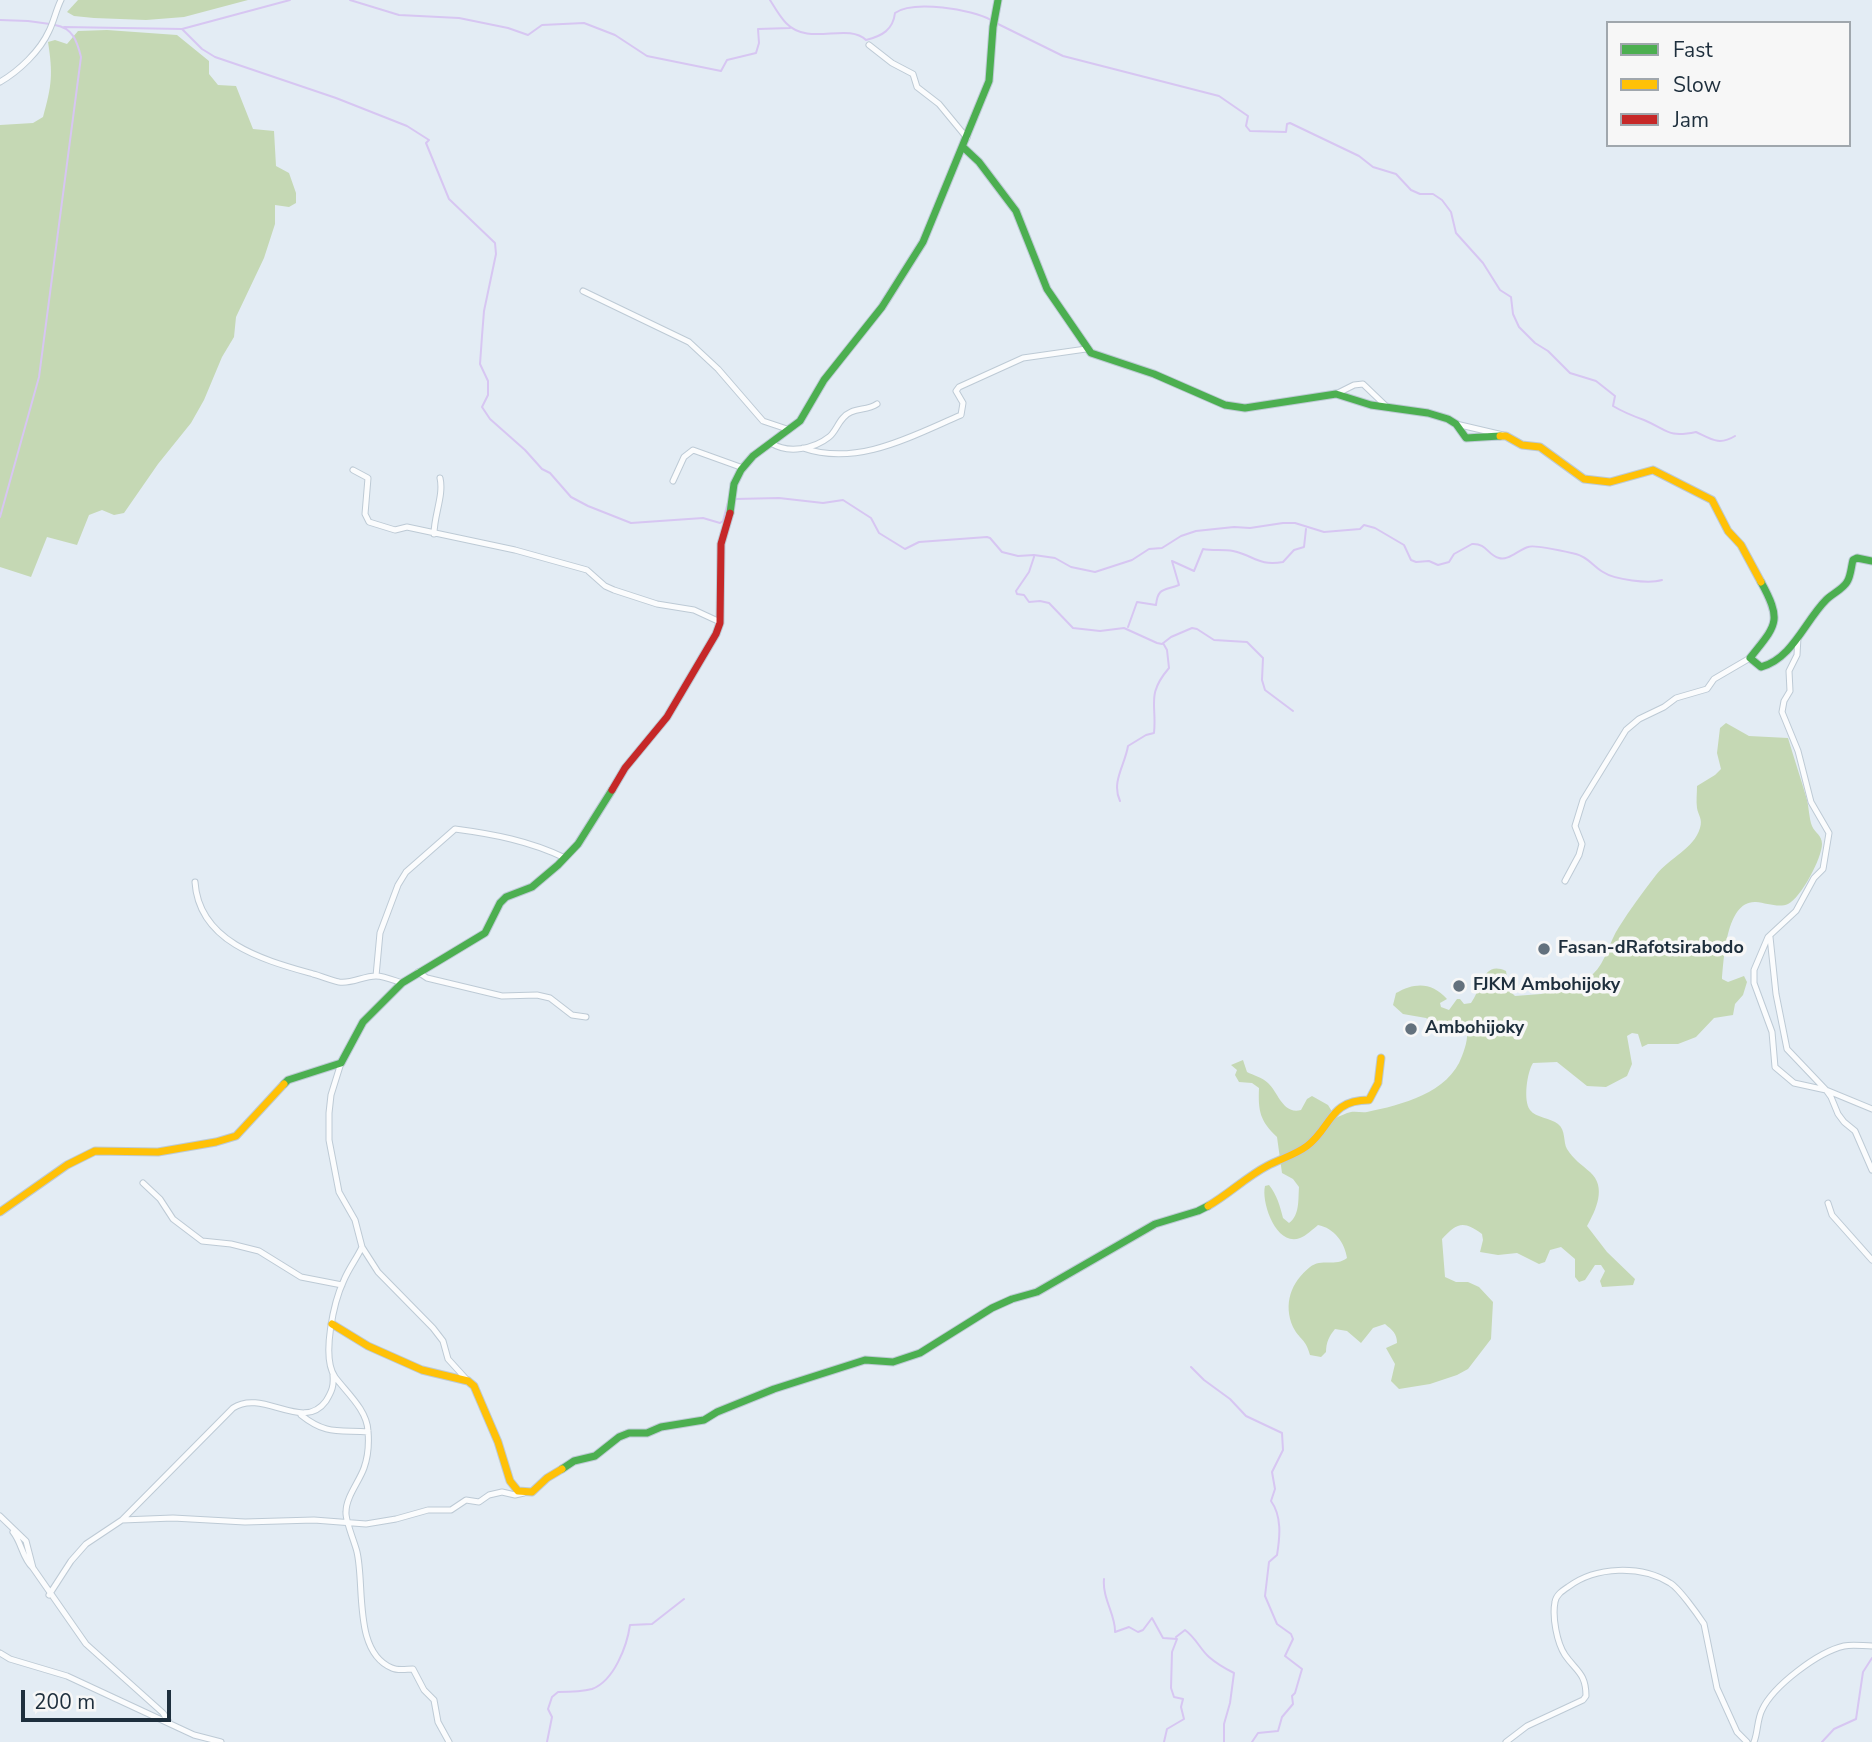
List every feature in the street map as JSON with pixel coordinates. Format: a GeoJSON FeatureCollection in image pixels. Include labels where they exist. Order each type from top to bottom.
{"type":"FeatureCollection","features":[{"type":"Feature","properties":{"kind":"street"},"geometry":{"type":"LineString","coordinates":[[0,82],[22,66],[50,30],[61,0]]}},
{"type":"Feature","properties":{"kind":"street"},"geometry":{"type":"LineString","coordinates":[[524,1493],[518,1491],[510,1481],[474,1386],[447,1359],[443,1341],[433,1328],[378,1272],[362,1247],[355,1220],[339,1192],[329,1140],[331,1095],[341,1063],[363,1022],[402,983],[485,933],[500,903],[506,897],[532,887],[565,858],[591,824],[625,768],[667,717],[716,634],[720,622],[721,544],[734,485],[753,456],[800,421],[824,380],[882,307],[917,253],[989,81],[998,0]]}},
{"type":"Feature","properties":{"kind":"street"},"geometry":{"type":"LineString","coordinates":[[869,45],[892,63],[913,74],[916,87],[939,104],[967,138]]}},
{"type":"Feature","properties":{"kind":"street"},"geometry":{"type":"LineString","coordinates":[[963,147],[979,162],[1016,211],[1047,289],[1091,354],[1154,374],[1225,405],[1245,408],[1336,394],[1353,385],[1363,384],[1387,407]]}},
{"type":"Feature","properties":{"kind":"street"},"geometry":{"type":"LineString","coordinates":[[583,291],[689,342],[718,369],[763,421],[787,429]]}},
{"type":"Feature","properties":{"kind":"street"},"geometry":{"type":"LineString","coordinates":[[771,443],[783,448],[803,448],[821,453],[865,453],[961,415],[963,402],[956,391],[959,387],[1023,358],[1086,349]]}},
{"type":"Feature","properties":{"kind":"street"},"geometry":{"type":"LineString","coordinates":[[1336,394],[1371,405],[1428,413],[1448,419],[1456,424],[1466,438],[1506,436],[1522,445],[1540,447],[1584,480],[1610,482],[1653,470],[1712,500],[1728,531],[1741,545],[1767,592],[1776,617],[1774,628],[1750,658],[1714,679],[1707,689],[1676,698],[1639,719],[1626,730],[1583,800],[1575,826],[1582,844],[1580,855],[1565,881]]}},
{"type":"Feature","properties":{"kind":"street"},"geometry":{"type":"LineString","coordinates":[[803,448],[830,437],[834,428],[849,412],[868,410],[877,404]]}},
{"type":"Feature","properties":{"kind":"street"},"geometry":{"type":"LineString","coordinates":[[673,481],[684,457],[694,450],[743,468]]}},
{"type":"Feature","properties":{"kind":"street"},"geometry":{"type":"LineString","coordinates":[[353,470],[368,478],[365,514],[369,522],[388,529],[407,527],[524,552],[587,570],[605,586],[614,590],[657,604],[694,610],[720,622]]}},
{"type":"Feature","properties":{"kind":"street"},"geometry":{"type":"LineString","coordinates":[[434,534],[442,487],[440,478]]}},
{"type":"Feature","properties":{"kind":"street"},"geometry":{"type":"LineString","coordinates":[[1750,658],[1761,667],[1773,664],[1798,637],[1826,599],[1847,583],[1853,560],[1857,558],[1872,561]]}},
{"type":"Feature","properties":{"kind":"street"},"geometry":{"type":"LineString","coordinates":[[1798,637],[1797,655],[1789,671],[1790,691],[1782,712],[1798,751],[1811,802],[1829,833],[1823,869],[1814,878],[1796,911],[1770,935],[1758,958],[1754,983],[1772,1032],[1775,1068],[1794,1083],[1826,1090],[1872,1109]]}},
{"type":"Feature","properties":{"kind":"street"},"geometry":{"type":"LineString","coordinates":[[376,976],[380,933],[398,885],[406,872],[456,830],[508,837],[548,849],[565,858]]}},
{"type":"Feature","properties":{"kind":"street"},"geometry":{"type":"LineString","coordinates":[[195,882],[200,906],[216,931],[244,950],[289,969],[338,982],[376,976],[402,983]]}},
{"type":"Feature","properties":{"kind":"street"},"geometry":{"type":"LineString","coordinates":[[1770,935],[1776,994],[1787,1049],[1826,1090],[1838,1114],[1855,1131],[1872,1170]]}},
{"type":"Feature","properties":{"kind":"street"},"geometry":{"type":"LineString","coordinates":[[418,972],[428,978],[502,996],[537,995],[551,998],[572,1015],[586,1017]]}},
{"type":"Feature","properties":{"kind":"street"},"geometry":{"type":"LineString","coordinates":[[122,1520],[306,1520],[349,1524],[381,1522],[428,1510],[451,1510],[466,1500],[479,1502],[494,1493],[532,1492],[547,1478],[573,1461],[595,1456],[618,1437],[629,1433],[647,1433],[661,1427],[704,1420],[774,1389],[864,1360],[893,1362],[920,1353],[992,1308],[1037,1292],[1155,1224],[1198,1211],[1229,1194],[1265,1167],[1305,1148],[1318,1136],[1332,1113],[1355,1100],[1369,1100],[1378,1083],[1381,1058]]}},
{"type":"Feature","properties":{"kind":"street"},"geometry":{"type":"LineString","coordinates":[[0,1212],[66,1165],[96,1151],[158,1152],[236,1136],[288,1080],[341,1063]]}},
{"type":"Feature","properties":{"kind":"street"},"geometry":{"type":"LineString","coordinates":[[143,1183],[160,1199],[173,1219],[202,1241],[259,1251],[301,1277],[342,1285]]}},
{"type":"Feature","properties":{"kind":"street"},"geometry":{"type":"LineString","coordinates":[[1828,1203],[1832,1215],[1872,1260]]}},
{"type":"Feature","properties":{"kind":"street"},"geometry":{"type":"LineString","coordinates":[[50,1595],[71,1561],[86,1544],[122,1520],[238,1405],[247,1401],[264,1402],[305,1415],[324,1404],[333,1389],[330,1363],[332,1324],[342,1285],[362,1247]]}},
{"type":"Feature","properties":{"kind":"street"},"geometry":{"type":"LineString","coordinates":[[332,1324],[368,1346],[422,1370],[468,1381]]}},
{"type":"Feature","properties":{"kind":"street"},"geometry":{"type":"LineString","coordinates":[[333,1374],[359,1409],[368,1432],[365,1465],[346,1506],[345,1515],[358,1554],[363,1610],[370,1647],[375,1658],[392,1668],[413,1669],[424,1690],[434,1700],[438,1723],[447,1741]]}},
{"type":"Feature","properties":{"kind":"street"},"geometry":{"type":"LineString","coordinates":[[299,1413],[307,1420],[333,1432],[368,1432]]}},
{"type":"Feature","properties":{"kind":"street"},"geometry":{"type":"LineString","coordinates":[[3,1519],[26,1542],[33,1568],[86,1644],[163,1713],[169,1722]]}},
{"type":"Feature","properties":{"kind":"street"},"geometry":{"type":"LineString","coordinates":[[1506,1742],[1518,1731],[1583,1700],[1586,1696],[1583,1677],[1565,1655],[1558,1637],[1554,1605],[1558,1594],[1573,1583],[1597,1574],[1628,1570],[1643,1572],[1670,1583],[1700,1618],[1704,1624],[1717,1688],[1737,1732],[1747,1742]]}},
{"type":"Feature","properties":{"kind":"street"},"geometry":{"type":"LineString","coordinates":[[1754,1742],[1760,1712],[1767,1700],[1793,1675],[1843,1646],[1872,1646]]}},
{"type":"Feature","properties":{"kind":"street"},"geometry":{"type":"LineString","coordinates":[[0,1653],[10,1659],[80,1681],[194,1735],[221,1742]]}},
{"type":"Feature","properties":{"kind":"green space"},"geometry":{"type":"Polygon","coordinates":[[[78,0],[248,0],[184,17],[146,20],[74,16],[67,12],[78,0]]]}},
{"type":"Feature","properties":{"kind":"green space"},"geometry":{"type":"Polygon","coordinates":[[[107,30],[177,35],[209,61],[209,74],[218,85],[236,86],[253,129],[274,131],[276,166],[289,173],[296,193],[296,203],[289,207],[275,205],[275,224],[264,258],[236,317],[234,337],[191,423],[124,513],[114,515],[102,510],[89,515],[77,545],[47,537],[31,577],[0,567],[0,125],[33,123],[43,117],[51,80],[48,42],[55,40],[67,44],[78,31],[107,30]]]}},
{"type":"Feature","properties":{"kind":"green space"},"geometry":{"type":"Polygon","coordinates":[[[1726,723],[1749,736],[1788,738],[1807,800],[1810,820],[1822,841],[1819,858],[1810,877],[1799,894],[1788,904],[1756,902],[1746,904],[1738,910],[1728,932],[1722,979],[1728,982],[1744,976],[1747,982],[1743,995],[1735,1004],[1733,1015],[1714,1018],[1696,1037],[1678,1044],[1648,1044],[1642,1047],[1638,1034],[1632,1033],[1627,1036],[1632,1064],[1627,1076],[1606,1087],[1587,1086],[1557,1062],[1533,1063],[1528,1079],[1526,1094],[1530,1110],[1561,1127],[1569,1153],[1595,1178],[1599,1191],[1598,1199],[1587,1226],[1607,1252],[1635,1279],[1633,1285],[1602,1287],[1600,1281],[1605,1271],[1601,1265],[1595,1265],[1585,1280],[1579,1282],[1575,1277],[1575,1259],[1561,1247],[1550,1250],[1545,1262],[1539,1264],[1517,1253],[1498,1255],[1480,1252],[1482,1234],[1461,1225],[1442,1239],[1445,1277],[1479,1287],[1493,1302],[1491,1339],[1468,1369],[1430,1384],[1399,1389],[1391,1381],[1395,1364],[1386,1348],[1397,1343],[1397,1340],[1394,1332],[1385,1324],[1373,1328],[1361,1343],[1347,1331],[1335,1329],[1328,1340],[1326,1352],[1321,1357],[1310,1355],[1290,1318],[1291,1294],[1298,1279],[1310,1267],[1319,1263],[1343,1261],[1347,1258],[1346,1252],[1338,1237],[1329,1229],[1318,1225],[1300,1238],[1291,1239],[1277,1230],[1265,1202],[1265,1186],[1269,1185],[1272,1189],[1283,1218],[1289,1223],[1297,1211],[1299,1187],[1293,1179],[1282,1173],[1277,1137],[1261,1115],[1259,1088],[1252,1083],[1239,1082],[1235,1075],[1237,1070],[1231,1065],[1243,1060],[1247,1072],[1268,1083],[1290,1109],[1301,1110],[1312,1096],[1328,1105],[1336,1118],[1351,1112],[1367,1112],[1394,1106],[1435,1088],[1456,1069],[1467,1040],[1466,1024],[1458,1021],[1447,1033],[1426,1018],[1403,1014],[1393,1005],[1396,993],[1410,987],[1429,987],[1447,999],[1440,1003],[1441,1007],[1449,1010],[1457,999],[1464,1004],[1471,1003],[1487,973],[1492,969],[1506,971],[1509,990],[1515,996],[1541,994],[1593,974],[1601,964],[1619,927],[1646,888],[1661,869],[1687,848],[1697,835],[1701,822],[1697,808],[1697,786],[1721,769],[1717,753],[1720,728],[1726,723]]]}},
{"type":"Feature","properties":{"kind":"waterway"},"geometry":{"type":"LineString","coordinates":[[64,27],[182,29],[290,0]]}},
{"type":"Feature","properties":{"kind":"waterway"},"geometry":{"type":"LineString","coordinates":[[350,0],[399,15],[459,18],[528,35],[542,25],[584,23],[615,35],[647,56],[721,71],[727,60],[756,53],[759,43],[758,29],[790,28]]}},
{"type":"Feature","properties":{"kind":"waterway"},"geometry":{"type":"LineString","coordinates":[[770,0],[784,21],[795,30],[816,34],[849,33],[866,40],[886,31],[892,24],[895,13],[915,7],[971,12],[991,20]]}},
{"type":"Feature","properties":{"kind":"waterway"},"geometry":{"type":"LineString","coordinates":[[0,20],[50,24]]}},
{"type":"Feature","properties":{"kind":"waterway"},"geometry":{"type":"LineString","coordinates":[[996,23],[1063,56],[1219,96],[1248,116],[1246,126],[1250,131],[1286,132],[1287,124],[1290,123],[1359,156],[1373,167],[1396,174],[1411,190],[1420,194],[1433,194],[1442,200],[1451,212],[1456,233],[1483,263],[1500,290],[1511,297],[1513,314],[1519,327],[1570,373],[1596,381],[1615,396],[1613,406],[1668,432],[1696,432],[1720,441],[1735,436]]}},
{"type":"Feature","properties":{"kind":"waterway"},"geometry":{"type":"LineString","coordinates":[[0,517],[39,377],[81,57],[70,32],[55,25]]}},
{"type":"Feature","properties":{"kind":"waterway"},"geometry":{"type":"LineString","coordinates":[[182,29],[202,49],[215,57],[336,98],[407,126],[429,140],[426,143],[449,199],[495,243],[496,254],[484,311],[482,336],[480,364],[488,381],[488,395],[482,407],[490,419],[542,469],[550,473],[571,497],[631,523],[703,518],[720,523],[723,521],[729,498]]}},
{"type":"Feature","properties":{"kind":"waterway"},"geometry":{"type":"LineString","coordinates":[[735,499],[779,498],[823,503],[843,500],[871,518],[879,533],[905,549],[919,542],[987,537],[1002,552],[1018,556],[1055,558],[1071,567],[1095,572],[1132,560],[1149,549],[1162,548],[1181,536],[1196,531],[1295,523],[1324,532],[1360,529],[1364,525],[1375,528],[1404,545],[1411,560],[1416,562],[1429,561],[1438,565],[1449,562],[1454,554],[1472,544],[1481,545],[1502,559],[1528,547],[1537,547],[1580,555],[1603,572],[1615,577],[1641,581],[1662,580]]}},
{"type":"Feature","properties":{"kind":"waterway"},"geometry":{"type":"LineString","coordinates":[[1128,627],[1137,602],[1156,605],[1160,592],[1179,585],[1172,561],[1194,571],[1203,549],[1233,551],[1268,563],[1283,562],[1294,550],[1304,547],[1306,529]]}},
{"type":"Feature","properties":{"kind":"waterway"},"geometry":{"type":"LineString","coordinates":[[1034,557],[1029,572],[1016,591],[1017,594],[1024,595],[1029,602],[1049,603],[1073,628],[1100,631],[1124,628],[1162,644],[1192,628],[1214,640],[1247,642],[1263,658],[1262,680],[1265,690],[1293,711]]}},
{"type":"Feature","properties":{"kind":"waterway"},"geometry":{"type":"LineString","coordinates":[[1120,801],[1118,780],[1128,746],[1154,733],[1155,693],[1157,685],[1169,668],[1167,650],[1163,643]]}},
{"type":"Feature","properties":{"kind":"waterway"},"geometry":{"type":"LineString","coordinates":[[1191,1367],[1246,1416],[1282,1433],[1283,1450],[1272,1472],[1275,1489],[1271,1501],[1279,1520],[1279,1541],[1277,1555],[1269,1562],[1265,1596],[1277,1624],[1291,1634],[1293,1639],[1285,1656],[1302,1669],[1292,1696],[1293,1704],[1282,1717],[1278,1731],[1258,1733],[1252,1742]]}},
{"type":"Feature","properties":{"kind":"waterway"},"geometry":{"type":"LineString","coordinates":[[1104,1579],[1115,1632],[1129,1627],[1138,1632],[1143,1630],[1152,1618],[1163,1638],[1177,1639],[1172,1652],[1171,1688],[1174,1697],[1183,1699],[1181,1707],[1184,1719],[1167,1729],[1164,1742]]}},
{"type":"Feature","properties":{"kind":"waterway"},"geometry":{"type":"LineString","coordinates":[[547,1742],[552,1717],[548,1709],[552,1697],[558,1692],[584,1691],[600,1685],[618,1662],[630,1625],[652,1624],[684,1599]]}},
{"type":"Feature","properties":{"kind":"waterway"},"geometry":{"type":"LineString","coordinates":[[1176,1637],[1185,1630],[1209,1657],[1234,1673],[1224,1724],[1224,1742]]}},
{"type":"Feature","properties":{"kind":"waterway"},"geometry":{"type":"LineString","coordinates":[[1822,1742],[1834,1729],[1856,1719],[1863,1672],[1872,1658]]}},
{"type":"Feature","properties":{"kind":"traffic: fast"},"geometry":{"type":"LineString","coordinates":[[730,513],[734,484],[741,470],[753,456],[800,421],[824,380],[882,307],[923,242],[989,81],[998,0]]}},
{"type":"Feature","properties":{"kind":"traffic: fast"},"geometry":{"type":"LineString","coordinates":[[963,147],[979,162],[1016,211],[1047,289],[1091,353],[1154,374],[1225,405],[1245,408],[1336,394],[1371,405],[1428,413],[1448,419],[1456,424],[1466,438],[1500,436]]}},
{"type":"Feature","properties":{"kind":"traffic: fast"},"geometry":{"type":"LineString","coordinates":[[1761,582],[1774,615],[1771,630],[1750,658],[1761,667],[1772,663],[1790,648],[1818,609],[1845,585],[1853,560],[1857,558],[1872,561]]}},
{"type":"Feature","properties":{"kind":"traffic: fast"},"geometry":{"type":"LineString","coordinates":[[284,1084],[288,1080],[341,1063],[363,1022],[402,983],[485,933],[500,903],[506,897],[532,887],[558,865],[578,844],[612,790]]}},
{"type":"Feature","properties":{"kind":"traffic: fast"},"geometry":{"type":"LineString","coordinates":[[562,1469],[574,1461],[595,1456],[619,1437],[629,1433],[647,1433],[661,1427],[704,1420],[774,1389],[865,1360],[893,1362],[920,1353],[992,1308],[1037,1292],[1155,1224],[1208,1206]]}},
{"type":"Feature","properties":{"kind":"traffic: slow"},"geometry":{"type":"LineString","coordinates":[[1500,436],[1506,436],[1522,445],[1540,447],[1584,479],[1610,482],[1653,470],[1712,500],[1728,531],[1741,545],[1761,582]]}},
{"type":"Feature","properties":{"kind":"traffic: slow"},"geometry":{"type":"LineString","coordinates":[[1208,1206],[1259,1170],[1307,1146],[1338,1110],[1356,1101],[1369,1100],[1378,1083],[1381,1058]]}},
{"type":"Feature","properties":{"kind":"traffic: slow"},"geometry":{"type":"LineString","coordinates":[[0,1212],[67,1165],[95,1151],[158,1152],[236,1136],[284,1084]]}},
{"type":"Feature","properties":{"kind":"traffic: slow"},"geometry":{"type":"LineString","coordinates":[[332,1324],[368,1346],[422,1370],[468,1381],[474,1386],[498,1442],[510,1481],[518,1491],[532,1492],[562,1469]]}},
{"type":"Feature","properties":{"kind":"traffic: jam"},"geometry":{"type":"LineString","coordinates":[[612,790],[625,768],[667,717],[716,634],[720,623],[721,544],[730,513]]}},
{"type":"Feature","properties":{"kind":"place","name":"Fasan-dRafotsirabodo"},"geometry":{"type":"Point","coordinates":[1544,949]}},
{"type":"Feature","properties":{"kind":"place","name":"FJKM Ambohijoky"},"geometry":{"type":"Point","coordinates":[1459,986]}},
{"type":"Feature","properties":{"kind":"place","name":"Ambohijoky"},"geometry":{"type":"Point","coordinates":[1411,1029]}}]}
